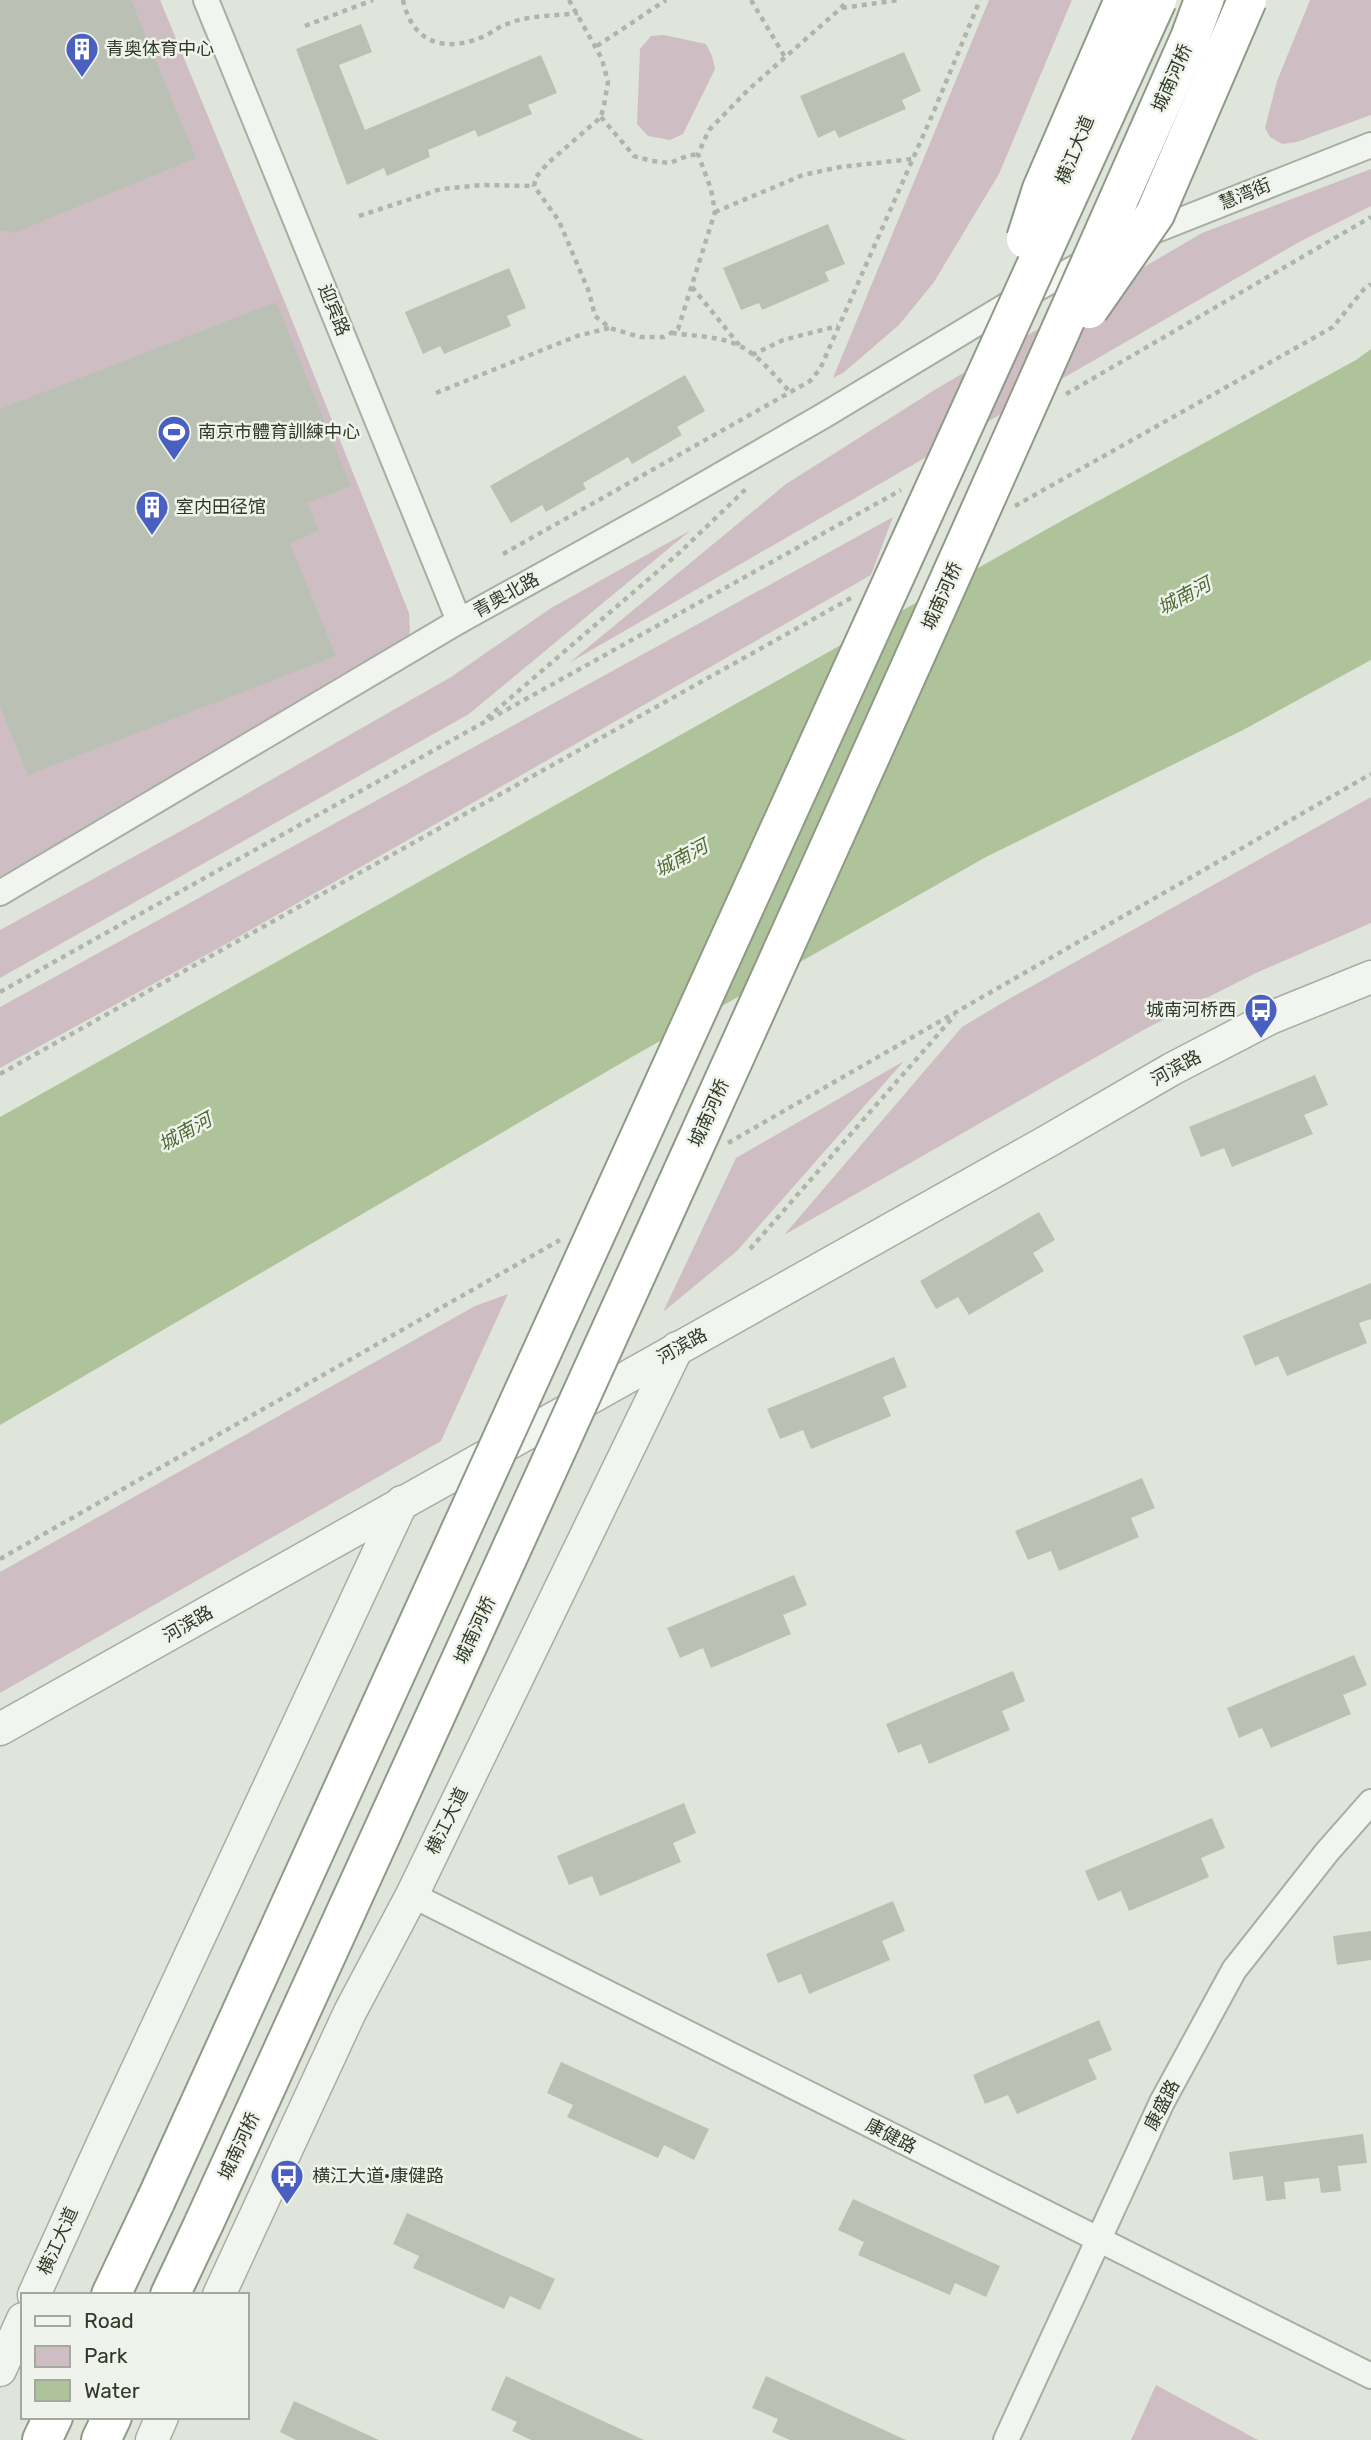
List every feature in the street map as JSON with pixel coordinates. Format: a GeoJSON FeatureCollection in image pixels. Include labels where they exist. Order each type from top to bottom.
{"type":"FeatureCollection","features":[{"type":"Feature","properties":{"kind":"highway"},"geometry":{"type":"LineString","coordinates":[[967,421],[1042,189],[1124,0]]}},
{"type":"Feature","properties":{"kind":"highway"},"geometry":{"type":"LineString","coordinates":[[112,2293],[1157,0]]}},
{"type":"Feature","properties":{"kind":"highway","name":"城南河桥"},"geometry":{"type":"LineString","coordinates":[[171,2293],[623,1305],[1038,383],[1190,38],[1204,0]]}},
{"type":"Feature","properties":{"kind":"highway"},"geometry":{"type":"LineString","coordinates":[[1038,383],[1155,214],[1247,0]]}},
{"type":"Feature","properties":{"kind":"highway"},"geometry":{"type":"LineString","coordinates":[[42,2440],[52,2419]]}},
{"type":"Feature","properties":{"kind":"highway"},"geometry":{"type":"LineString","coordinates":[[101,2440],[111,2419]]}},
{"type":"Feature","properties":{"kind":"street","name":"迎宾路"},"geometry":{"type":"LineString","coordinates":[[206,0],[459,621]]}},
{"type":"Feature","properties":{"kind":"street","name":"横江大道"},"geometry":{"type":"LineString","coordinates":[[1014,300],[1098,93],[1140,0]]}},
{"type":"Feature","properties":{"kind":"street"},"geometry":{"type":"LineString","coordinates":[[1120,244],[1226,0]]}},
{"type":"Feature","properties":{"kind":"street","name":"慧湾街"},"geometry":{"type":"LineString","coordinates":[[1014,300],[1120,244],[1371,145]]}},
{"type":"Feature","properties":{"kind":"street","name":"青奥北路"},"geometry":{"type":"LineString","coordinates":[[0,893],[459,621],[710,481],[1014,300]]}},
{"type":"Feature","properties":{"kind":"street","name":"河滨路"},"geometry":{"type":"LineString","coordinates":[[0,1729],[1172,1069],[1270,1018],[1371,977]]}},
{"type":"Feature","properties":{"kind":"street","name":"横江大道"},"geometry":{"type":"LineString","coordinates":[[220,2293],[350,2012],[412,1895],[677,1348]]}},
{"type":"Feature","properties":{"kind":"street","name":"横江大道"},"geometry":{"type":"LineString","coordinates":[[35,2293],[108,2130],[402,1502]]}},
{"type":"Feature","properties":{"kind":"street","name":"康盛路"},"geometry":{"type":"LineString","coordinates":[[1006,2440],[1162,2102],[1234,1970],[1327,1852],[1371,1802]]}},
{"type":"Feature","properties":{"kind":"street","name":"康健路"},"geometry":{"type":"LineString","coordinates":[[412,1895],[1371,2376]]}},
{"type":"Feature","properties":{"kind":"street"},"geometry":{"type":"LineString","coordinates":[[0,2370],[21,2323]]}},
{"type":"Feature","properties":{"kind":"street"},"geometry":{"type":"LineString","coordinates":[[152,2440],[161,2419]]}},
{"type":"Feature","properties":{"kind":"path"},"geometry":{"type":"LineString","coordinates":[[305,26],[373,0]]}},
{"type":"Feature","properties":{"kind":"path"},"geometry":{"type":"LineString","coordinates":[[403,0],[405,11],[420,36],[433,43],[454,44],[486,36],[508,23],[578,13]]}},
{"type":"Feature","properties":{"kind":"path"},"geometry":{"type":"LineString","coordinates":[[534,186],[537,177],[548,163],[601,117],[608,82],[597,46],[569,0]]}},
{"type":"Feature","properties":{"kind":"path"},"geometry":{"type":"LineString","coordinates":[[597,46],[666,0]]}},
{"type":"Feature","properties":{"kind":"path"},"geometry":{"type":"LineString","coordinates":[[751,0],[785,57]]}},
{"type":"Feature","properties":{"kind":"path"},"geometry":{"type":"LineString","coordinates":[[534,186],[559,221],[589,292],[595,316],[610,328],[640,337],[664,337],[678,329],[715,212],[698,155],[709,130],[748,90],[841,8],[846,0]]}},
{"type":"Feature","properties":{"kind":"path"},"geometry":{"type":"LineString","coordinates":[[841,8],[899,0]]}},
{"type":"Feature","properties":{"kind":"path"},"geometry":{"type":"LineString","coordinates":[[503,554],[810,381],[820,369],[980,0]]}},
{"type":"Feature","properties":{"kind":"path"},"geometry":{"type":"LineString","coordinates":[[601,117],[634,156],[670,163],[698,155]]}},
{"type":"Feature","properties":{"kind":"path"},"geometry":{"type":"LineString","coordinates":[[715,212],[803,175],[840,167],[912,159]]}},
{"type":"Feature","properties":{"kind":"path"},"geometry":{"type":"LineString","coordinates":[[359,216],[441,189],[481,185],[534,186]]}},
{"type":"Feature","properties":{"kind":"path"},"geometry":{"type":"LineString","coordinates":[[1004,512],[1332,327],[1371,284]]}},
{"type":"Feature","properties":{"kind":"path"},"geometry":{"type":"LineString","coordinates":[[692,287],[740,346],[764,364],[790,392]]}},
{"type":"Feature","properties":{"kind":"path"},"geometry":{"type":"LineString","coordinates":[[752,355],[783,340],[838,326]]}},
{"type":"Feature","properties":{"kind":"path"},"geometry":{"type":"LineString","coordinates":[[436,393],[577,336],[610,328]]}},
{"type":"Feature","properties":{"kind":"path"},"geometry":{"type":"LineString","coordinates":[[671,333],[740,346]]}},
{"type":"Feature","properties":{"kind":"path"},"geometry":{"type":"LineString","coordinates":[[0,992],[478,725],[679,552],[756,480]]}},
{"type":"Feature","properties":{"kind":"path"},"geometry":{"type":"LineString","coordinates":[[0,1074],[858,594]]}},
{"type":"Feature","properties":{"kind":"path"},"geometry":{"type":"LineString","coordinates":[[750,1249],[958,1012]]}},
{"type":"Feature","properties":{"kind":"green space","name":"南京市體育訓練中心"},"geometry":{"type":"Polygon","coordinates":[[[0,0],[160,0],[409,613],[410,632],[404,646],[0,878],[0,0]]]}},
{"type":"Feature","properties":{"kind":"green space"},"geometry":{"type":"Polygon","coordinates":[[[989,0],[1072,0],[999,174],[934,282],[899,325],[843,373],[833,378],[989,0]]]}},
{"type":"Feature","properties":{"kind":"green space"},"geometry":{"type":"Polygon","coordinates":[[[1310,0],[1371,0],[1371,115],[1297,142],[1282,144],[1270,137],[1265,128],[1277,81],[1310,0]]]}},
{"type":"Feature","properties":{"kind":"green space"},"geometry":{"type":"Polygon","coordinates":[[[664,35],[706,44],[715,69],[683,134],[670,140],[648,136],[637,124],[640,49],[651,36],[664,35]]]}},
{"type":"Feature","properties":{"kind":"green space"},"geometry":{"type":"Polygon","coordinates":[[[1371,169],[1371,206],[1301,241],[569,663],[786,484],[936,389],[1202,233],[1371,169]]]}},
{"type":"Feature","properties":{"kind":"green space"},"geometry":{"type":"Polygon","coordinates":[[[893,517],[871,575],[226,944],[0,1068],[0,1007],[893,517]]]}},
{"type":"Feature","properties":{"kind":"green space"},"geometry":{"type":"Polygon","coordinates":[[[691,530],[469,714],[0,978],[0,930],[199,821],[451,677],[551,608],[691,530]]]}},
{"type":"Feature","properties":{"kind":"green space"},"geometry":{"type":"Polygon","coordinates":[[[1371,797],[1371,923],[1256,973],[1147,1028],[784,1235],[962,1027],[1371,797]]]}},
{"type":"Feature","properties":{"kind":"green space"},"geometry":{"type":"Polygon","coordinates":[[[904,1061],[737,1251],[663,1312],[736,1158],[904,1061]]]}},
{"type":"Feature","properties":{"kind":"green space"},"geometry":{"type":"Polygon","coordinates":[[[508,1294],[441,1441],[0,1693],[0,1572],[475,1306],[508,1294]]]}},
{"type":"Feature","properties":{"kind":"green space"},"geometry":{"type":"Polygon","coordinates":[[[1156,2385],[1258,2440],[1131,2440],[1156,2385]]]}},
{"type":"Feature","properties":{"kind":"water","name":"城南河"},"geometry":{"type":"Polygon","coordinates":[[[1371,349],[1371,660],[1243,730],[986,857],[630,1058],[0,1425],[0,1117],[1065,519],[1356,360],[1371,349]]]}},
{"type":"Feature","properties":{"kind":"building","name":"青奥体育中心"},"geometry":{"type":"Polygon","coordinates":[[[0,0],[131,0],[196,158],[14,233],[0,230],[0,0]]]}},
{"type":"Feature","properties":{"kind":"building"},"geometry":{"type":"Polygon","coordinates":[[[361,24],[372,52],[339,65],[365,130],[541,55],[557,93],[528,105],[532,114],[478,137],[475,130],[428,150],[430,157],[387,176],[384,168],[347,185],[296,49],[361,24]]]}},
{"type":"Feature","properties":{"kind":"building"},"geometry":{"type":"Polygon","coordinates":[[[904,52],[921,91],[902,100],[906,109],[839,138],[835,130],[818,138],[800,96],[904,52]]]}},
{"type":"Feature","properties":{"kind":"building"},"geometry":{"type":"Polygon","coordinates":[[[828,224],[845,264],[825,272],[829,281],[762,310],[759,303],[741,310],[723,268],[828,224]]]}},
{"type":"Feature","properties":{"kind":"building"},"geometry":{"type":"Polygon","coordinates":[[[509,268],[526,308],[507,316],[511,326],[444,354],[440,346],[423,354],[405,312],[509,268]]]}},
{"type":"Feature","properties":{"kind":"building","name":"室内田径馆"},"geometry":{"type":"Polygon","coordinates":[[[276,302],[351,486],[307,503],[319,531],[290,543],[336,656],[28,775],[0,707],[0,409],[276,302]]]}},
{"type":"Feature","properties":{"kind":"building"},"geometry":{"type":"Polygon","coordinates":[[[685,375],[705,411],[677,427],[682,435],[632,464],[628,457],[583,483],[586,489],[546,512],[542,505],[511,523],[490,486],[685,375]]]}},
{"type":"Feature","properties":{"kind":"building"},"geometry":{"type":"Polygon","coordinates":[[[1315,1075],[1328,1105],[1304,1115],[1313,1134],[1232,1167],[1224,1148],[1201,1157],[1189,1127],[1315,1075]]]}},
{"type":"Feature","properties":{"kind":"building"},"geometry":{"type":"Polygon","coordinates":[[[1039,1212],[1055,1240],[1033,1253],[1044,1271],[969,1315],[958,1297],[936,1309],[920,1281],[1039,1212]]]}},
{"type":"Feature","properties":{"kind":"building"},"geometry":{"type":"Polygon","coordinates":[[[1371,1283],[1371,1319],[1359,1323],[1367,1343],[1287,1376],[1278,1356],[1255,1366],[1243,1336],[1371,1283]]]}},
{"type":"Feature","properties":{"kind":"building"},"geometry":{"type":"Polygon","coordinates":[[[894,1357],[907,1387],[883,1397],[891,1416],[811,1449],[803,1430],[780,1439],[767,1409],[894,1357]]]}},
{"type":"Feature","properties":{"kind":"building"},"geometry":{"type":"Polygon","coordinates":[[[1142,1478],[1155,1508],[1131,1518],[1139,1537],[1059,1571],[1051,1551],[1028,1560],[1015,1531],[1142,1478]]]}},
{"type":"Feature","properties":{"kind":"building"},"geometry":{"type":"Polygon","coordinates":[[[794,1575],[807,1605],[783,1615],[791,1634],[711,1668],[703,1648],[680,1658],[667,1628],[794,1575]]]}},
{"type":"Feature","properties":{"kind":"building"},"geometry":{"type":"Polygon","coordinates":[[[1354,1655],[1367,1685],[1343,1695],[1351,1714],[1271,1748],[1262,1728],[1239,1738],[1227,1708],[1354,1655]]]}},
{"type":"Feature","properties":{"kind":"building"},"geometry":{"type":"Polygon","coordinates":[[[1013,1671],[1025,1701],[1002,1711],[1010,1730],[929,1764],[921,1744],[898,1753],[886,1724],[1013,1671]]]}},
{"type":"Feature","properties":{"kind":"building"},"geometry":{"type":"Polygon","coordinates":[[[684,1803],[696,1833],[673,1843],[681,1862],[600,1896],[592,1876],[569,1885],[557,1856],[684,1803]]]}},
{"type":"Feature","properties":{"kind":"building"},"geometry":{"type":"Polygon","coordinates":[[[1212,1818],[1225,1848],[1201,1858],[1209,1877],[1129,1911],[1121,1891],[1098,1901],[1085,1871],[1212,1818]]]}},
{"type":"Feature","properties":{"kind":"building"},"geometry":{"type":"Polygon","coordinates":[[[893,1901],[905,1931],[882,1941],[890,1960],[809,1994],[801,1974],[778,1983],[766,1954],[893,1901]]]}},
{"type":"Feature","properties":{"kind":"building"},"geometry":{"type":"Polygon","coordinates":[[[1371,1931],[1371,1960],[1337,1965],[1333,1936],[1371,1931]]]}},
{"type":"Feature","properties":{"kind":"building"},"geometry":{"type":"Polygon","coordinates":[[[1099,2020],[1112,2050],[1088,2060],[1097,2079],[1017,2114],[1008,2095],[985,2104],[973,2075],[1099,2020]]]}},
{"type":"Feature","properties":{"kind":"building"},"geometry":{"type":"Polygon","coordinates":[[[561,2062],[709,2129],[694,2160],[664,2145],[658,2158],[567,2117],[573,2105],[547,2093],[561,2062]]]}},
{"type":"Feature","properties":{"kind":"building"},"geometry":{"type":"Polygon","coordinates":[[[1363,2134],[1367,2163],[1338,2166],[1341,2191],[1321,2193],[1319,2178],[1284,2182],[1286,2199],[1266,2201],[1263,2176],[1233,2180],[1229,2152],[1363,2134]]]}},
{"type":"Feature","properties":{"kind":"building"},"geometry":{"type":"Polygon","coordinates":[[[853,2199],[1000,2266],[986,2297],[955,2283],[950,2295],[858,2255],[864,2242],[838,2230],[853,2199]]]}},
{"type":"Feature","properties":{"kind":"building"},"geometry":{"type":"Polygon","coordinates":[[[407,2213],[555,2279],[540,2310],[510,2296],[504,2309],[413,2268],[419,2256],[393,2244],[407,2213]]]}},
{"type":"Feature","properties":{"kind":"building"},"geometry":{"type":"Polygon","coordinates":[[[506,2376],[644,2440],[531,2440],[512,2431],[517,2422],[491,2410],[506,2376]]]}},
{"type":"Feature","properties":{"kind":"building"},"geometry":{"type":"Polygon","coordinates":[[[766,2376],[906,2440],[790,2440],[772,2432],[778,2419],[752,2408],[766,2376]]]}},
{"type":"Feature","properties":{"kind":"building"},"geometry":{"type":"Polygon","coordinates":[[[294,2401],[379,2440],[296,2440],[280,2432],[294,2401]]]}},
{"type":"Feature","properties":{"kind":"place","name":"青奥体育中心"},"geometry":{"type":"Point","coordinates":[82,79]}},
{"type":"Feature","properties":{"kind":"place","name":"南京市體育訓練中心"},"geometry":{"type":"Point","coordinates":[174,462]}},
{"type":"Feature","properties":{"kind":"place","name":"室内田径馆"},"geometry":{"type":"Point","coordinates":[152,537]}},
{"type":"Feature","properties":{"kind":"place","name":"城南河桥西"},"geometry":{"type":"Point","coordinates":[1261,1040]}},
{"type":"Feature","properties":{"kind":"place","name":"横江大道·康健路"},"geometry":{"type":"Point","coordinates":[287,2206]}}]}
